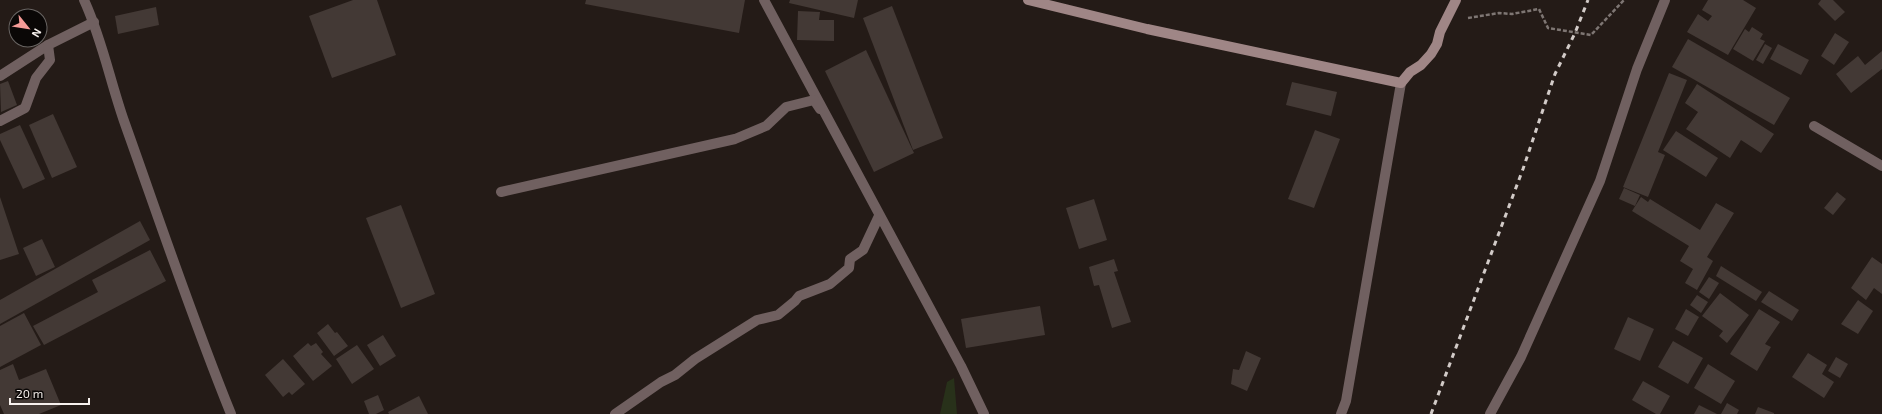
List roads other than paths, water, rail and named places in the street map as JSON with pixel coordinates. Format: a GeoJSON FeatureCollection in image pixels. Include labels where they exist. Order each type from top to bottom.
{"type":"FeatureCollection","features":[{"type":"Feature","properties":{"kind":"main road"},"geometry":{"type":"LineString","coordinates":[[1028,0],[1147,29],[1401,84],[1410,72],[1421,65],[1431,54],[1437,44],[1440,32],[1456,0]]}},
{"type":"Feature","properties":{"kind":"street"},"geometry":{"type":"LineString","coordinates":[[84,0],[94,22],[124,119],[212,366],[231,414]]}},
{"type":"Feature","properties":{"kind":"street"},"geometry":{"type":"LineString","coordinates":[[764,0],[961,366],[984,414]]}},
{"type":"Feature","properties":{"kind":"street"},"geometry":{"type":"LineString","coordinates":[[1490,414],[1521,357],[1600,181],[1637,69],[1665,0]]}},
{"type":"Feature","properties":{"kind":"street"},"geometry":{"type":"LineString","coordinates":[[0,121],[25,108],[36,78],[50,60],[48,45],[94,22]]}},
{"type":"Feature","properties":{"kind":"street"},"geometry":{"type":"LineString","coordinates":[[0,76],[43,48]]}},
{"type":"Feature","properties":{"kind":"street"},"geometry":{"type":"LineString","coordinates":[[1341,414],[1346,401],[1401,84]]}},
{"type":"Feature","properties":{"kind":"street"},"geometry":{"type":"LineString","coordinates":[[501,192],[735,139],[766,126],[786,107],[814,100],[831,125]]}},
{"type":"Feature","properties":{"kind":"street"},"geometry":{"type":"LineString","coordinates":[[1814,126],[1882,166]]}},
{"type":"Feature","properties":{"kind":"street"},"geometry":{"type":"LineString","coordinates":[[615,414],[661,382],[675,375],[695,359],[757,320],[778,315],[799,296],[830,284],[849,268],[850,259],[863,250],[880,216]]}},
{"type":"Feature","properties":{"kind":"railway"},"geometry":{"type":"LineString","coordinates":[[1431,414],[1523,169],[1555,74],[1575,33],[1588,0]]}}]}
